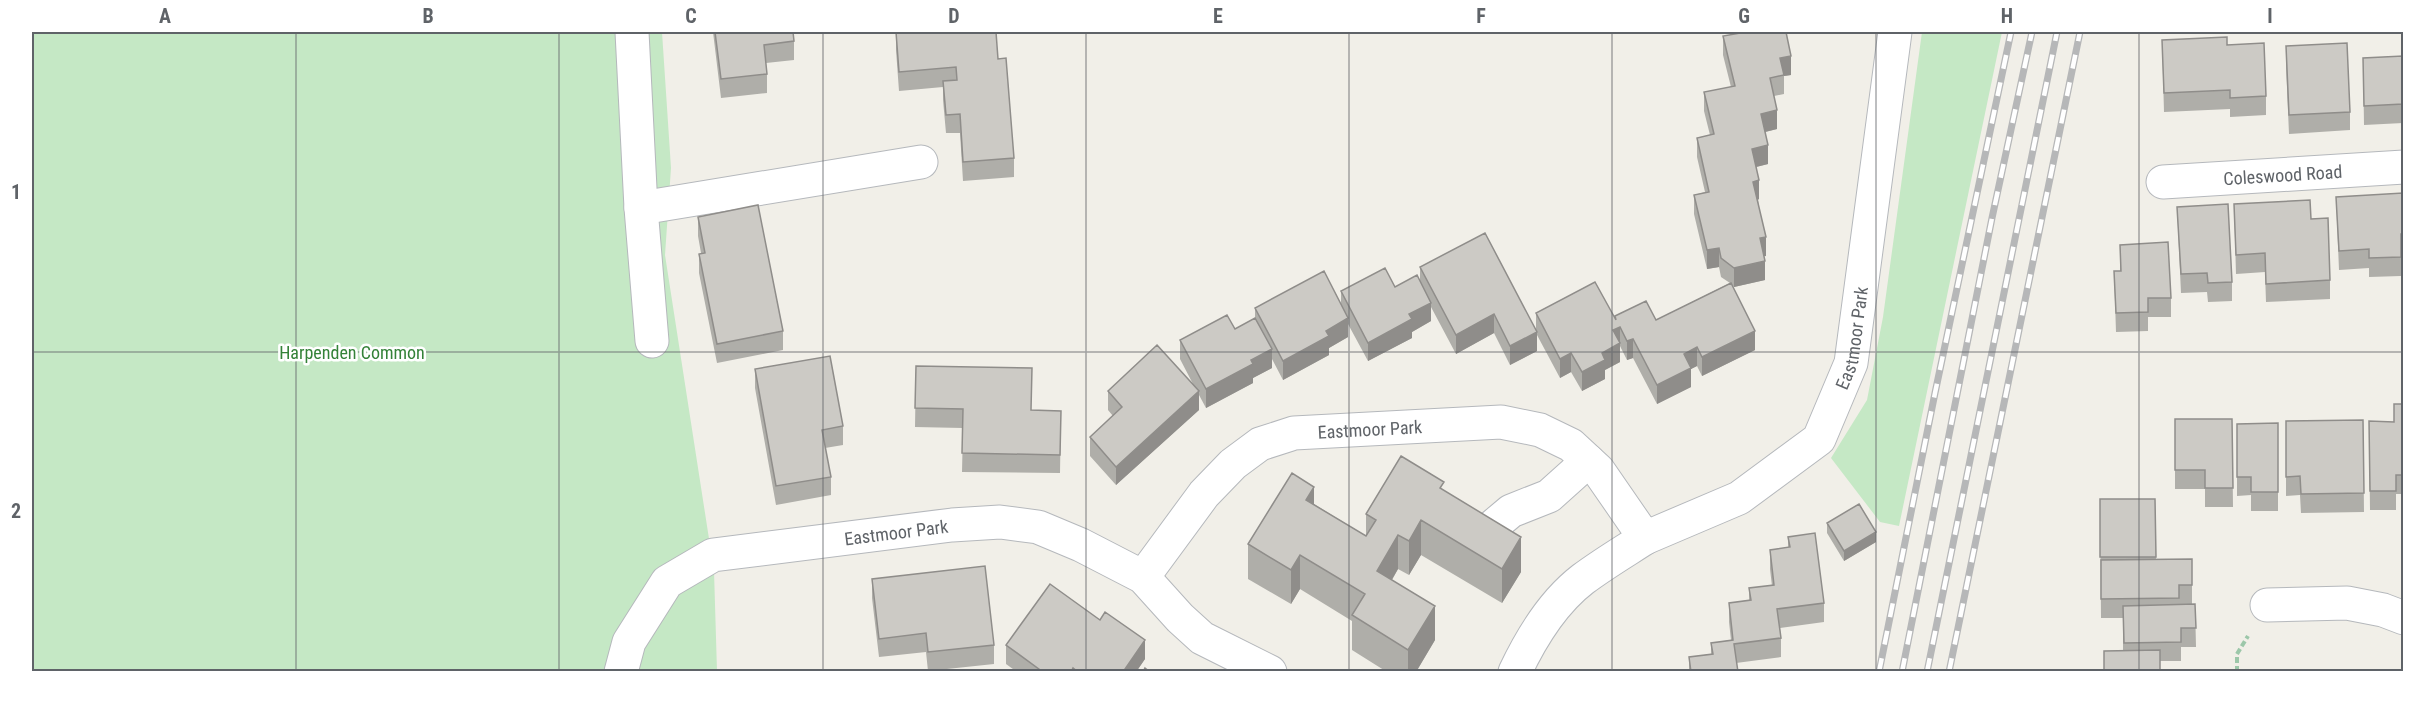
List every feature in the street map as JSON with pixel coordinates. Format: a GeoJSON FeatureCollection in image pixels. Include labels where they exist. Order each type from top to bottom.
{"type":"FeatureCollection","features":[{"type":"Feature","properties":{"kind":"street"},"geometry":{"type":"LineString","coordinates":[[632,32],[652,341]]}},
{"type":"Feature","properties":{"kind":"street","name":"Eastmoor Park"},"geometry":{"type":"LineString","coordinates":[[1515,672],[1528,645],[1557,605],[1582,580],[1645,538],[1739,498],[1819,439],[1851,363],[1896,32]]}},
{"type":"Feature","properties":{"kind":"street"},"geometry":{"type":"LineString","coordinates":[[642,208],[921,162]]}},
{"type":"Feature","properties":{"kind":"street","name":"Coleswood Road"},"geometry":{"type":"LineString","coordinates":[[2163,182],[2403,167]]}},
{"type":"Feature","properties":{"kind":"street","name":"Eastmoor Park"},"geometry":{"type":"LineString","coordinates":[[1143,577],[1204,494],[1233,464],[1260,444],[1294,433],[1501,422],[1540,430],[1571,445],[1598,470],[1645,538]]}},
{"type":"Feature","properties":{"kind":"street"},"geometry":{"type":"LineString","coordinates":[[1481,542],[1492,526],[1510,511],[1549,496],[1588,461]]}},
{"type":"Feature","properties":{"kind":"street","name":"Eastmoor Park"},"geometry":{"type":"LineString","coordinates":[[621,672],[629,642],[667,582],[713,555],[952,525],[1000,522],[1038,527],[1081,545],[1143,577],[1180,618],[1202,638],[1270,672]]}},
{"type":"Feature","properties":{"kind":"street"},"geometry":{"type":"LineString","coordinates":[[2267,605],[2347,603],[2383,610],[2403,618]]}},
{"type":"Feature","properties":{"kind":"green space","name":"Harpenden Common"},"geometry":{"type":"Polygon","coordinates":[[[32,32],[662,32],[671,168],[665,255],[714,571],[717,671],[32,671],[32,32]]]}},
{"type":"Feature","properties":{"kind":"green space"},"geometry":{"type":"Polygon","coordinates":[[[1922,32],[2002,32],[1899,526],[1880,522],[1831,458],[1867,400],[1883,317],[1922,32]]]}},
{"type":"Feature","properties":{"kind":"building"},"geometry":{"type":"Polygon","coordinates":[[[715,32],[793,32],[794,41],[764,45],[767,74],[721,79],[715,32]]]}},
{"type":"Feature","properties":{"kind":"building"},"geometry":{"type":"Polygon","coordinates":[[[896,32],[996,32],[998,59],[1006,58],[1014,158],[963,162],[960,114],[946,115],[943,81],[957,80],[956,67],[899,72],[896,32]]]}},
{"type":"Feature","properties":{"kind":"building"},"geometry":{"type":"Polygon","coordinates":[[[1746,32],[1786,32],[1791,56],[1780,58],[1784,75],[1770,78],[1777,110],[1761,114],[1768,145],[1752,149],[1759,180],[1753,182],[1766,237],[1760,238],[1765,261],[1734,268],[1721,258],[1719,248],[1707,250],[1694,195],[1709,192],[1697,138],[1714,134],[1704,92],[1735,86],[1723,36],[1746,32]]]}},
{"type":"Feature","properties":{"kind":"building"},"geometry":{"type":"Polygon","coordinates":[[[2227,37],[2227,45],[2264,43],[2266,96],[2230,98],[2230,90],[2164,93],[2162,40],[2227,37]]]}},
{"type":"Feature","properties":{"kind":"building"},"geometry":{"type":"Polygon","coordinates":[[[2347,43],[2350,112],[2289,115],[2286,46],[2347,43]]]}},
{"type":"Feature","properties":{"kind":"building"},"geometry":{"type":"Polygon","coordinates":[[[2403,56],[2403,104],[2364,106],[2363,58],[2403,56]]]}},
{"type":"Feature","properties":{"kind":"building"},"geometry":{"type":"Polygon","coordinates":[[[2403,193],[2401,257],[2369,258],[2369,249],[2339,251],[2336,197],[2403,193]]]}},
{"type":"Feature","properties":{"kind":"building"},"geometry":{"type":"Polygon","coordinates":[[[2310,200],[2311,219],[2328,218],[2330,280],[2266,284],[2265,253],[2236,255],[2234,204],[2310,200]]]}},
{"type":"Feature","properties":{"kind":"building"},"geometry":{"type":"Polygon","coordinates":[[[2228,204],[2232,282],[2208,283],[2207,273],[2181,274],[2177,207],[2228,204]]]}},
{"type":"Feature","properties":{"kind":"building"},"geometry":{"type":"Polygon","coordinates":[[[758,205],[783,331],[717,344],[699,254],[705,253],[698,217],[758,205]]]}},
{"type":"Feature","properties":{"kind":"building"},"geometry":{"type":"Polygon","coordinates":[[[1485,233],[1537,332],[1510,346],[1494,314],[1456,335],[1420,267],[1485,233]]]}},
{"type":"Feature","properties":{"kind":"building"},"geometry":{"type":"Polygon","coordinates":[[[2168,242],[2171,298],[2148,298],[2148,312],[2116,313],[2114,271],[2121,271],[2120,245],[2168,242]]]}},
{"type":"Feature","properties":{"kind":"building"},"geometry":{"type":"Polygon","coordinates":[[[1385,268],[1395,287],[1417,275],[1431,303],[1409,314],[1412,319],[1368,343],[1341,291],[1385,268]]]}},
{"type":"Feature","properties":{"kind":"building"},"geometry":{"type":"Polygon","coordinates":[[[1324,271],[1348,318],[1326,331],[1329,336],[1283,361],[1255,308],[1324,271]]]}},
{"type":"Feature","properties":{"kind":"building"},"geometry":{"type":"Polygon","coordinates":[[[1595,282],[1616,320],[1615,316],[1646,301],[1656,320],[1731,283],[1755,331],[1702,357],[1697,347],[1684,354],[1691,368],[1657,385],[1633,339],[1627,341],[1620,327],[1613,330],[1620,343],[1602,353],[1605,360],[1582,372],[1571,353],[1560,359],[1536,313],[1595,282]]]}},
{"type":"Feature","properties":{"kind":"building"},"geometry":{"type":"Polygon","coordinates":[[[1227,315],[1235,329],[1255,318],[1272,349],[1251,360],[1253,364],[1206,389],[1180,340],[1227,315]]]}},
{"type":"Feature","properties":{"kind":"building"},"geometry":{"type":"Polygon","coordinates":[[[1157,345],[1199,391],[1116,467],[1090,437],[1122,407],[1108,391],[1157,345]]]}},
{"type":"Feature","properties":{"kind":"building"},"geometry":{"type":"Polygon","coordinates":[[[830,356],[843,426],[822,430],[831,477],[776,486],[755,369],[830,356]]]}},
{"type":"Feature","properties":{"kind":"building"},"geometry":{"type":"Polygon","coordinates":[[[916,366],[1032,368],[1031,410],[1061,411],[1060,455],[962,453],[963,409],[915,408],[916,366]]]}},
{"type":"Feature","properties":{"kind":"building"},"geometry":{"type":"Polygon","coordinates":[[[2394,404],[2403,404],[2403,475],[2396,475],[2396,491],[2370,491],[2369,421],[2394,422],[2394,404]]]}},
{"type":"Feature","properties":{"kind":"building"},"geometry":{"type":"Polygon","coordinates":[[[2175,419],[2232,419],[2233,488],[2205,488],[2205,470],[2175,470],[2175,419]]]}},
{"type":"Feature","properties":{"kind":"building"},"geometry":{"type":"Polygon","coordinates":[[[2363,420],[2364,493],[2301,494],[2300,476],[2286,477],[2286,421],[2363,420]]]}},
{"type":"Feature","properties":{"kind":"building"},"geometry":{"type":"Polygon","coordinates":[[[2278,423],[2278,492],[2251,492],[2251,477],[2237,477],[2237,424],[2278,423]]]}},
{"type":"Feature","properties":{"kind":"building"},"geometry":{"type":"Polygon","coordinates":[[[1401,456],[1444,482],[1440,488],[1521,537],[1502,569],[1421,520],[1409,541],[1398,535],[1377,571],[1435,606],[1408,650],[1352,615],[1365,594],[1300,555],[1291,570],[1248,544],[1292,473],[1314,487],[1306,500],[1366,536],[1376,520],[1366,514],[1401,456]]]}},
{"type":"Feature","properties":{"kind":"building"},"geometry":{"type":"Polygon","coordinates":[[[2100,499],[2155,499],[2156,557],[2100,557],[2100,499]]]}},
{"type":"Feature","properties":{"kind":"building"},"geometry":{"type":"Polygon","coordinates":[[[1859,504],[1876,532],[1844,551],[1827,523],[1859,504]]]}},
{"type":"Feature","properties":{"kind":"building"},"geometry":{"type":"Polygon","coordinates":[[[1815,533],[1824,603],[1777,609],[1781,638],[1734,644],[1738,672],[1691,672],[1689,657],[1713,654],[1711,643],[1733,640],[1729,603],[1751,600],[1749,588],[1774,585],[1770,550],[1790,547],[1788,537],[1815,533]]]}},
{"type":"Feature","properties":{"kind":"building"},"geometry":{"type":"Polygon","coordinates":[[[2192,559],[2192,585],[2179,585],[2179,598],[2101,599],[2101,560],[2192,559]]]}},
{"type":"Feature","properties":{"kind":"building"},"geometry":{"type":"Polygon","coordinates":[[[985,566],[994,645],[928,652],[926,633],[879,639],[872,579],[985,566]]]}},
{"type":"Feature","properties":{"kind":"building"},"geometry":{"type":"Polygon","coordinates":[[[1050,584],[1100,620],[1105,612],[1145,640],[1123,672],[1078,672],[1073,668],[1071,672],[1043,672],[1006,645],[1050,584]]]}},
{"type":"Feature","properties":{"kind":"building"},"geometry":{"type":"Polygon","coordinates":[[[2195,604],[2196,628],[2181,628],[2181,642],[2124,643],[2123,606],[2195,604]]]}},
{"type":"Feature","properties":{"kind":"building"},"geometry":{"type":"Polygon","coordinates":[[[2160,650],[2160,672],[2104,672],[2104,651],[2160,650]]]}},
{"type":"Feature","properties":{"kind":"railway"},"geometry":{"type":"LineString","coordinates":[[1879,672],[2011,32]]}},
{"type":"Feature","properties":{"kind":"railway"},"geometry":{"type":"LineString","coordinates":[[1902,672],[1992,218],[2032,32]]}},
{"type":"Feature","properties":{"kind":"railway"},"geometry":{"type":"LineString","coordinates":[[1927,672],[2057,32]]}},
{"type":"Feature","properties":{"kind":"railway"},"geometry":{"type":"LineString","coordinates":[[1949,672],[2080,32]]}}]}
